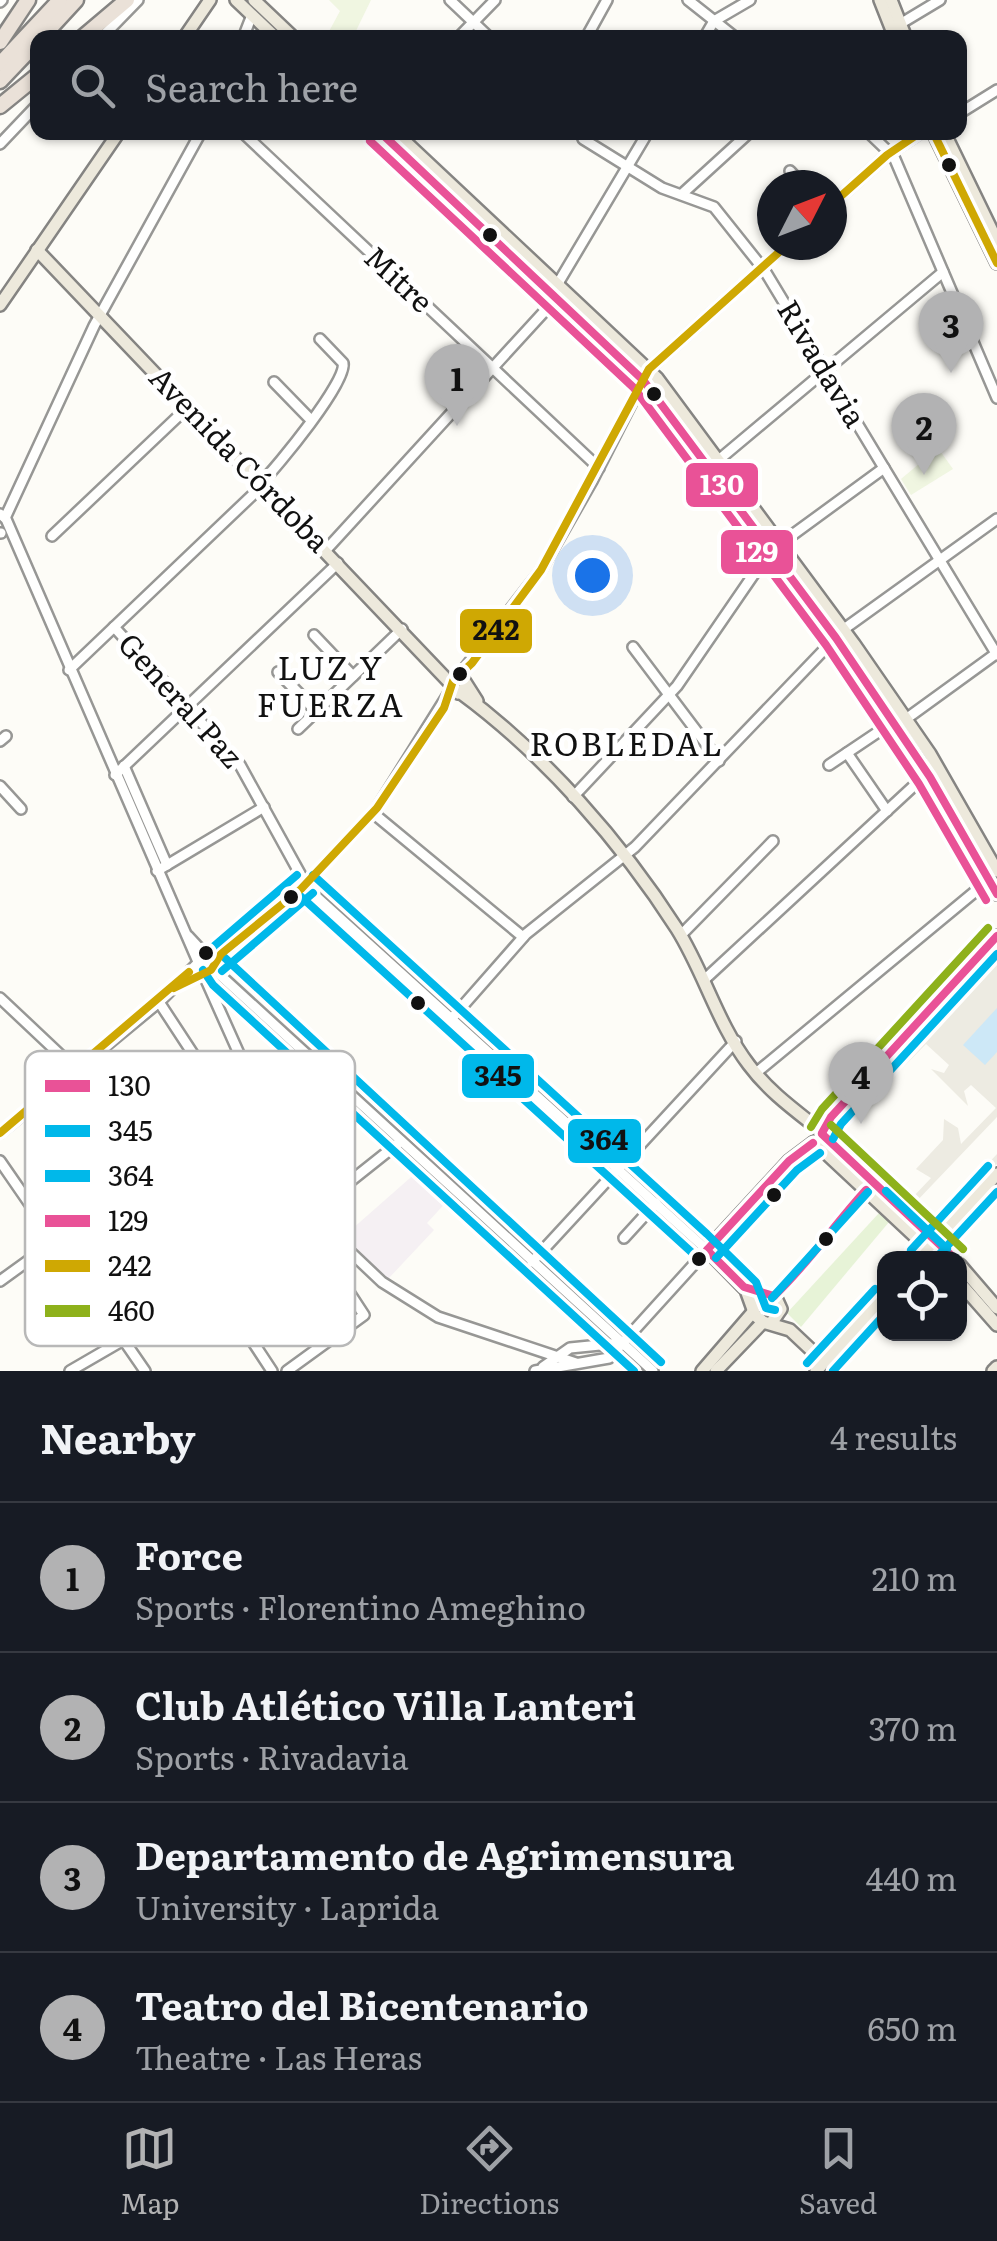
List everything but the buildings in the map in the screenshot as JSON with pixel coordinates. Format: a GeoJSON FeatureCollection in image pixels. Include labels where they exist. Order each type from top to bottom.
{"type":"FeatureCollection","features":[{"type":"Feature","properties":{"kind":"highway"},"geometry":{"type":"LineString","coordinates":[[0,42],[28,0]]}},
{"type":"Feature","properties":{"kind":"highway"},"geometry":{"type":"LineString","coordinates":[[32,30],[60,0]]}},
{"type":"Feature","properties":{"kind":"highway"},"geometry":{"type":"LineString","coordinates":[[48,30],[76,0]]}},
{"type":"Feature","properties":{"kind":"highway"},"geometry":{"type":"LineString","coordinates":[[91,30],[127,0]]}},
{"type":"Feature","properties":{"kind":"highway"},"geometry":{"type":"LineString","coordinates":[[0,64],[30,32]]}},
{"type":"Feature","properties":{"kind":"highway"},"geometry":{"type":"LineString","coordinates":[[0,81],[30,49]]}},
{"type":"Feature","properties":{"kind":"highway"},"geometry":{"type":"LineString","coordinates":[[0,106],[30,82]]}},
{"type":"Feature","properties":{"kind":"main road"},"geometry":{"type":"LineString","coordinates":[[189,30],[210,0]]}},
{"type":"Feature","properties":{"kind":"main road"},"geometry":{"type":"LineString","coordinates":[[236,0],[268,30]]}},
{"type":"Feature","properties":{"kind":"main road"},"geometry":{"type":"LineString","coordinates":[[254,0],[286,30]]}},
{"type":"Feature","properties":{"kind":"main road"},"geometry":{"type":"LineString","coordinates":[[880,0],[896,30]]}},
{"type":"Feature","properties":{"kind":"main road"},"geometry":{"type":"LineString","coordinates":[[892,0],[896,30]]}},
{"type":"Feature","properties":{"kind":"main road"},"geometry":{"type":"LineString","coordinates":[[0,305],[113,140]]}},
{"type":"Feature","properties":{"kind":"main road"},"geometry":{"type":"LineString","coordinates":[[394,140],[646,375],[684,414],[714,464]]}},
{"type":"Feature","properties":{"kind":"main road"},"geometry":{"type":"LineString","coordinates":[[936,140],[997,263]]}},
{"type":"Feature","properties":{"kind":"main road"},"geometry":{"type":"LineString","coordinates":[[948,140],[997,241]]}},
{"type":"Feature","properties":{"kind":"main road","name":"Avenida Córdoba"},"geometry":{"type":"LineString","coordinates":[[38,250],[441,670],[573,797],[623,856],[681,935],[756,1073],[931,1251]]}},
{"type":"Feature","properties":{"kind":"main road"},"geometry":{"type":"LineString","coordinates":[[646,375],[776,547],[806,598],[840,634]]}},
{"type":"Feature","properties":{"kind":"main road"},"geometry":{"type":"LineString","coordinates":[[776,547],[807,580],[931,764],[993,876],[997,894]]}},
{"type":"Feature","properties":{"kind":"main road"},"geometry":{"type":"LineString","coordinates":[[899,720],[931,764]]}},
{"type":"Feature","properties":{"kind":"main road"},"geometry":{"type":"LineString","coordinates":[[707,1250],[997,936]]}},
{"type":"Feature","properties":{"kind":"main road"},"geometry":{"type":"LineString","coordinates":[[931,1251],[997,1174]]}},
{"type":"Feature","properties":{"kind":"main road","name":"General Paz"},"geometry":{"type":"LineString","coordinates":[[707,1250],[744,1287],[776,1298],[781,1310]]}},
{"type":"Feature","properties":{"kind":"main road"},"geometry":{"type":"LineString","coordinates":[[967,1273],[997,1308]]}},
{"type":"Feature","properties":{"kind":"main road","name":"General Paz"},"geometry":{"type":"LineString","coordinates":[[744,1287],[753,1310],[768,1322]]}},
{"type":"Feature","properties":{"kind":"main road"},"geometry":{"type":"LineString","coordinates":[[967,1291],[997,1325]]}},
{"type":"Feature","properties":{"kind":"main road"},"geometry":{"type":"LineString","coordinates":[[702,1371],[763,1295]]}},
{"type":"Feature","properties":{"kind":"main road"},"geometry":{"type":"LineString","coordinates":[[716,1371],[781,1310],[790,1330],[824,1368],[877,1305]]}},
{"type":"Feature","properties":{"kind":"main road"},"geometry":{"type":"LineString","coordinates":[[768,1322],[790,1330]]}},
{"type":"Feature","properties":{"kind":"street"},"geometry":{"type":"LineString","coordinates":[[108,30],[138,0]]}},
{"type":"Feature","properties":{"kind":"street"},"geometry":{"type":"LineString","coordinates":[[450,0],[482,30]]}},
{"type":"Feature","properties":{"kind":"street"},"geometry":{"type":"LineString","coordinates":[[466,30],[495,0]]}},
{"type":"Feature","properties":{"kind":"street"},"geometry":{"type":"LineString","coordinates":[[590,30],[607,0]]}},
{"type":"Feature","properties":{"kind":"street"},"geometry":{"type":"LineString","coordinates":[[688,0],[725,30]]}},
{"type":"Feature","properties":{"kind":"street"},"geometry":{"type":"LineString","coordinates":[[709,30],[714,22],[750,0]]}},
{"type":"Feature","properties":{"kind":"street"},"geometry":{"type":"LineString","coordinates":[[896,30],[940,0]]}},
{"type":"Feature","properties":{"kind":"street"},"geometry":{"type":"LineString","coordinates":[[246,30],[252,15]]}},
{"type":"Feature","properties":{"kind":"street"},"geometry":{"type":"LineString","coordinates":[[967,109],[997,90]]}},
{"type":"Feature","properties":{"kind":"street"},"geometry":{"type":"LineString","coordinates":[[0,144],[30,112]]}},
{"type":"Feature","properties":{"kind":"street"},"geometry":{"type":"LineString","coordinates":[[162,868],[115,775],[2,524],[100,315],[196,140]]}},
{"type":"Feature","properties":{"kind":"street","name":"Mitre"},"geometry":{"type":"LineString","coordinates":[[250,140],[599,468]]}},
{"type":"Feature","properties":{"kind":"street","name":"Rivadavia"},"geometry":{"type":"LineString","coordinates":[[586,140],[662,188],[713,206],[762,268],[997,654]]}},
{"type":"Feature","properties":{"kind":"street"},"geometry":{"type":"LineString","coordinates":[[326,550],[557,292],[643,140]]}},
{"type":"Feature","properties":{"kind":"street"},"geometry":{"type":"LineString","coordinates":[[682,194],[741,140]]}},
{"type":"Feature","properties":{"kind":"street"},"geometry":{"type":"LineString","coordinates":[[876,140],[890,153],[997,398]]}},
{"type":"Feature","properties":{"kind":"street"},"geometry":{"type":"LineString","coordinates":[[847,191],[910,140]]}},
{"type":"Feature","properties":{"kind":"street"},"geometry":{"type":"LineString","coordinates":[[99,1051],[305,884],[373,813],[472,663],[541,570],[646,375],[771,260]]}},
{"type":"Feature","properties":{"kind":"street"},"geometry":{"type":"LineString","coordinates":[[714,464],[943,272]]}},
{"type":"Feature","properties":{"kind":"street"},"geometry":{"type":"LineString","coordinates":[[69,670],[291,452],[346,369],[320,339]]}},
{"type":"Feature","properties":{"kind":"street"},"geometry":{"type":"LineString","coordinates":[[274,382],[310,419]]}},
{"type":"Feature","properties":{"kind":"street"},"geometry":{"type":"LineString","coordinates":[[52,536],[188,407]]}},
{"type":"Feature","properties":{"kind":"street"},"geometry":{"type":"LineString","coordinates":[[573,797],[669,694],[776,547],[884,468]]}},
{"type":"Feature","properties":{"kind":"street"},"geometry":{"type":"LineString","coordinates":[[452,1017],[523,937],[623,856],[840,634],[997,519]]}},
{"type":"Feature","properties":{"kind":"street"},"geometry":{"type":"LineString","coordinates":[[115,775],[338,563]]}},
{"type":"Feature","properties":{"kind":"street","name":"General Paz"},"geometry":{"type":"LineString","coordinates":[[114,627],[240,764],[305,884],[707,1250]]}},
{"type":"Feature","properties":{"kind":"street"},"geometry":{"type":"LineString","coordinates":[[298,729],[402,630]]}},
{"type":"Feature","properties":{"kind":"street"},"geometry":{"type":"LineString","coordinates":[[314,635],[352,676]]}},
{"type":"Feature","properties":{"kind":"street"},"geometry":{"type":"LineString","coordinates":[[633,646],[719,761]]}},
{"type":"Feature","properties":{"kind":"street"},"geometry":{"type":"LineString","coordinates":[[829,765],[997,654]]}},
{"type":"Feature","properties":{"kind":"street"},"geometry":{"type":"LineString","coordinates":[[278,672],[316,711]]}},
{"type":"Feature","properties":{"kind":"street"},"geometry":{"type":"LineString","coordinates":[[847,753],[886,811]]}},
{"type":"Feature","properties":{"kind":"street"},"geometry":{"type":"LineString","coordinates":[[704,980],[886,811],[931,764]]}},
{"type":"Feature","properties":{"kind":"street"},"geometry":{"type":"LineString","coordinates":[[124,766],[183,930],[237,1051]]}},
{"type":"Feature","properties":{"kind":"street"},"geometry":{"type":"LineString","coordinates":[[0,786],[21,810]]}},
{"type":"Feature","properties":{"kind":"street"},"geometry":{"type":"LineString","coordinates":[[162,868],[264,806]]}},
{"type":"Feature","properties":{"kind":"street"},"geometry":{"type":"LineString","coordinates":[[373,813],[523,937]]}},
{"type":"Feature","properties":{"kind":"street"},"geometry":{"type":"LineString","coordinates":[[681,935],[772,841]]}},
{"type":"Feature","properties":{"kind":"street"},"geometry":{"type":"LineString","coordinates":[[756,1073],[993,876]]}},
{"type":"Feature","properties":{"kind":"street"},"geometry":{"type":"LineString","coordinates":[[183,930],[211,959],[221,976],[302,1051]]}},
{"type":"Feature","properties":{"kind":"street"},"geometry":{"type":"LineString","coordinates":[[199,967],[209,971],[211,959]]}},
{"type":"Feature","properties":{"kind":"street"},"geometry":{"type":"LineString","coordinates":[[0,998],[54,1051]]}},
{"type":"Feature","properties":{"kind":"street"},"geometry":{"type":"LineString","coordinates":[[159,1002],[191,1051]]}},
{"type":"Feature","properties":{"kind":"street"},"geometry":{"type":"LineString","coordinates":[[532,1262],[736,1042]]}},
{"type":"Feature","properties":{"kind":"street"},"geometry":{"type":"LineString","coordinates":[[355,1100],[653,1371]]}},
{"type":"Feature","properties":{"kind":"street"},"geometry":{"type":"LineString","coordinates":[[0,1134],[25,1113]]}},
{"type":"Feature","properties":{"kind":"street"},"geometry":{"type":"LineString","coordinates":[[355,1176],[401,1142]]}},
{"type":"Feature","properties":{"kind":"street"},"geometry":{"type":"LineString","coordinates":[[0,1161],[25,1196]]}},
{"type":"Feature","properties":{"kind":"street"},"geometry":{"type":"LineString","coordinates":[[624,1238],[656,1203]]}},
{"type":"Feature","properties":{"kind":"street"},"geometry":{"type":"LineString","coordinates":[[538,1370],[607,1359],[707,1250]]}},
{"type":"Feature","properties":{"kind":"street"},"geometry":{"type":"LineString","coordinates":[[355,1256],[415,1304],[476,1333],[579,1363]]}},
{"type":"Feature","properties":{"kind":"street"},"geometry":{"type":"LineString","coordinates":[[0,1281],[25,1263]]}},
{"type":"Feature","properties":{"kind":"street"},"geometry":{"type":"LineString","coordinates":[[355,1300],[364,1314],[355,1321]]}},
{"type":"Feature","properties":{"kind":"street"},"geometry":{"type":"LineString","coordinates":[[538,1370],[570,1348],[621,1343]]}},
{"type":"Feature","properties":{"kind":"street"},"geometry":{"type":"LineString","coordinates":[[70,1371],[112,1346]]}},
{"type":"Feature","properties":{"kind":"street"},"geometry":{"type":"LineString","coordinates":[[130,1346],[146,1371]]}},
{"type":"Feature","properties":{"kind":"street"},"geometry":{"type":"LineString","coordinates":[[256,1346],[272,1371]]}},
{"type":"Feature","properties":{"kind":"street"},"geometry":{"type":"LineString","coordinates":[[287,1371],[321,1346]]}},
{"type":"Feature","properties":{"kind":"shaded area"},"geometry":{"type":"Polygon","coordinates":[[[997,945],[997,1117],[912,1206],[934,1222],[997,1154],[997,1164],[934,1230],[833,1139],[830,1129],[997,945]],[[926,1044],[844,1127],[867,1151],[861,1158],[902,1198],[909,1192],[914,1196],[931,1178],[916,1169],[943,1140],[944,1119],[958,1128],[961,1144],[996,1108],[971,1085],[964,1091],[968,1106],[931,1069],[944,1073],[949,1065],[926,1044]]]}},
{"type":"Feature","properties":{"kind":"shaded area"},"geometry":{"type":"Polygon","coordinates":[[[418,1171],[449,1199],[427,1223],[434,1230],[388,1279],[355,1248],[355,1226],[418,1171]]]}},
{"type":"Feature","properties":{"kind":"green space"},"geometry":{"type":"Polygon","coordinates":[[[329,0],[371,0],[356,30],[330,30],[340,11],[329,0]]]}},
{"type":"Feature","properties":{"kind":"green space"},"geometry":{"type":"Polygon","coordinates":[[[938,448],[953,469],[911,495],[901,479],[938,448]]]}},
{"type":"Feature","properties":{"kind":"green space"},"geometry":{"type":"Polygon","coordinates":[[[879,1213],[889,1222],[801,1327],[787,1313],[879,1213]]]}},
{"type":"Feature","properties":{"kind":"water"},"geometry":{"type":"Polygon","coordinates":[[[997,1008],[997,1052],[985,1065],[963,1045],[997,1008]]]}},
{"type":"Feature","properties":{"kind":"transit line","name":"130"},"geometry":{"type":"LineString","coordinates":[[388,140],[643,380],[836,638],[930,777],[997,894]]}},
{"type":"Feature","properties":{"kind":"transit line","name":"242"},"geometry":{"type":"LineString","coordinates":[[847,191],[909,140]]}},
{"type":"Feature","properties":{"kind":"transit line","name":"242"},"geometry":{"type":"LineString","coordinates":[[937,140],[997,263]]}},
{"type":"Feature","properties":{"kind":"transit line","name":"129"},"geometry":{"type":"LineString","coordinates":[[370,141],[634,388],[826,645],[919,784],[986,900]]}},
{"type":"Feature","properties":{"kind":"transit line","name":"242"},"geometry":{"type":"LineString","coordinates":[[174,988],[211,970],[221,954],[301,889],[377,808],[444,708],[453,681],[472,663],[541,570],[649,369],[770,260]]}},
{"type":"Feature","properties":{"kind":"transit line","name":"364"},"geometry":{"type":"LineString","coordinates":[[206,953],[297,875]]}},
{"type":"Feature","properties":{"kind":"transit line","name":"364"},"geometry":{"type":"LineString","coordinates":[[313,875],[707,1234],[756,1282],[766,1308],[775,1310]]}},
{"type":"Feature","properties":{"kind":"transit line","name":"345"},"geometry":{"type":"LineString","coordinates":[[297,893],[699,1259]]}},
{"type":"Feature","properties":{"kind":"transit line","name":"345"},"geometry":{"type":"LineString","coordinates":[[222,971],[313,893]]}},
{"type":"Feature","properties":{"kind":"transit line","name":"460"},"geometry":{"type":"LineString","coordinates":[[811,1127],[822,1109],[988,928]]}},
{"type":"Feature","properties":{"kind":"transit line","name":"130"},"geometry":{"type":"LineString","coordinates":[[822,1133],[831,1117],[997,936]]}},
{"type":"Feature","properties":{"kind":"transit line","name":"345"},"geometry":{"type":"LineString","coordinates":[[833,1139],[841,1124],[997,954]]}},
{"type":"Feature","properties":{"kind":"transit line","name":"364"},"geometry":{"type":"LineString","coordinates":[[225,958],[325,1051]]}},
{"type":"Feature","properties":{"kind":"transit line","name":"345"},"geometry":{"type":"LineString","coordinates":[[203,970],[213,985],[285,1051]]}},
{"type":"Feature","properties":{"kind":"transit line","name":"242"},"geometry":{"type":"LineString","coordinates":[[96,1051],[189,972]]}},
{"type":"Feature","properties":{"kind":"transit line","name":"364"},"geometry":{"type":"LineString","coordinates":[[355,1078],[661,1362]]}},
{"type":"Feature","properties":{"kind":"transit line","name":"242"},"geometry":{"type":"LineString","coordinates":[[0,1133],[25,1112]]}},
{"type":"Feature","properties":{"kind":"transit line","name":"345"},"geometry":{"type":"LineString","coordinates":[[355,1115],[634,1371]]}},
{"type":"Feature","properties":{"kind":"transit line","name":"460"},"geometry":{"type":"LineString","coordinates":[[831,1125],[963,1249]]}},
{"type":"Feature","properties":{"kind":"transit line","name":"130"},"geometry":{"type":"LineString","coordinates":[[822,1134],[947,1251]]}},
{"type":"Feature","properties":{"kind":"transit line","name":"130"},"geometry":{"type":"LineString","coordinates":[[707,1250],[789,1161],[813,1143]]}},
{"type":"Feature","properties":{"kind":"transit line","name":"345"},"geometry":{"type":"LineString","coordinates":[[716,1258],[797,1170],[820,1153]]}},
{"type":"Feature","properties":{"kind":"transit line","name":"364"},"geometry":{"type":"LineString","coordinates":[[911,1250],[988,1166]]}},
{"type":"Feature","properties":{"kind":"transit line","name":"130"},"geometry":{"type":"LineString","coordinates":[[774,1296],[866,1190]]}},
{"type":"Feature","properties":{"kind":"transit line","name":"364"},"geometry":{"type":"LineString","coordinates":[[886,1191],[947,1249]]}},
{"type":"Feature","properties":{"kind":"transit line","name":"364"},"geometry":{"type":"LineString","coordinates":[[772,1298],[868,1192]]}},
{"type":"Feature","properties":{"kind":"transit line","name":"345"},"geometry":{"type":"LineString","coordinates":[[942,1251],[997,1192]]}},
{"type":"Feature","properties":{"kind":"transit line","name":"130"},"geometry":{"type":"LineString","coordinates":[[707,1250],[744,1287],[774,1296]]}},
{"type":"Feature","properties":{"kind":"transit line","name":"364"},"geometry":{"type":"LineString","coordinates":[[807,1363],[875,1289]]}},
{"type":"Feature","properties":{"kind":"transit line","name":"345"},"geometry":{"type":"LineString","coordinates":[[833,1371],[877,1323]]}},
{"type":"Feature","properties":{"kind":"place","name":"Departamento de Agrimensura"},"geometry":{"type":"Point","coordinates":[951,373]}},
{"type":"Feature","properties":{"kind":"place","name":"Force"},"geometry":{"type":"Point","coordinates":[457,426]}},
{"type":"Feature","properties":{"kind":"place","name":"Club Atlético Villa Lanteri"},"geometry":{"type":"Point","coordinates":[924,475]}},
{"type":"Feature","properties":{"kind":"place","name":"Teatro del Bicentenario"},"geometry":{"type":"Point","coordinates":[861,1124]}},
{"type":"Feature","properties":{"kind":"district","name":"LUZ Y FUERZA"},"geometry":{"type":"Point","coordinates":[331,688]}},
{"type":"Feature","properties":{"kind":"district","name":"ROBLEDAL"},"geometry":{"type":"Point","coordinates":[627,745]}}]}
